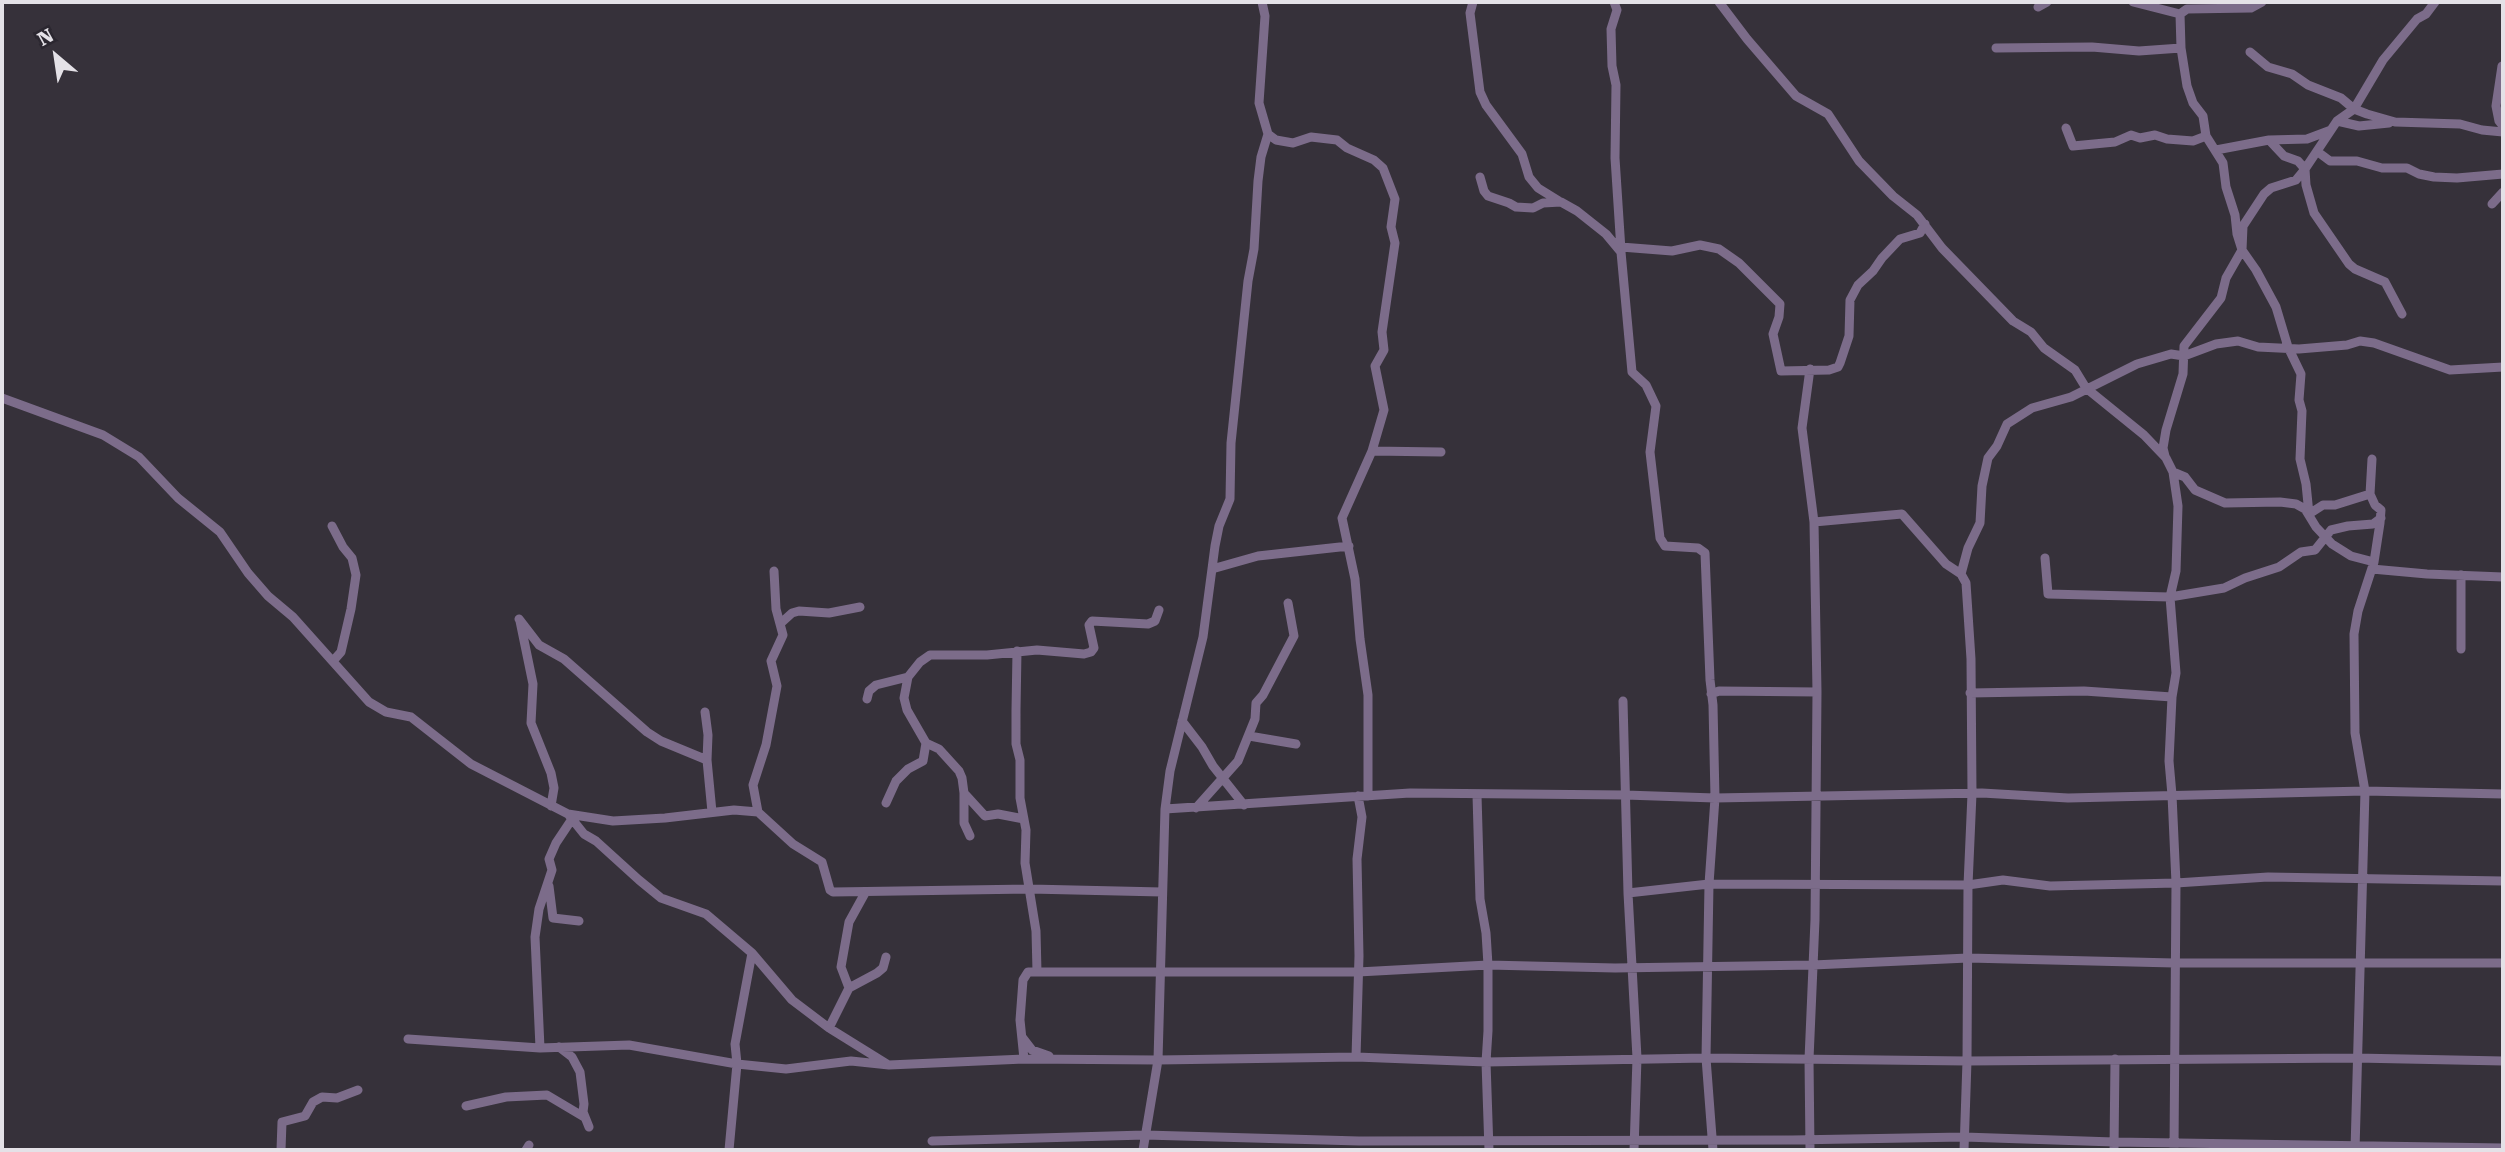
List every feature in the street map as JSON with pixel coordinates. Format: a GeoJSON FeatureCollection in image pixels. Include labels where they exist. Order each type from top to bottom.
{"type":"FeatureCollection","features":[{"type":"Feature","properties":{"kind":"street"},"geometry":{"type":"LineString","coordinates":[[1143,1150],[1158,1060],[1165,810],[1170,771],[1203,637],[1219,526],[1230,499],[1231,443],[1254,249],[1258,181],[1268,134],[1259,103],[1265,16],[1262,2]]}},
{"type":"Feature","properties":{"kind":"street"},"geometry":{"type":"LineString","coordinates":[[1473,2],[1470,13],[1474,30],[1473,44],[1483,99],[1522,154],[1529,177],[1538,188],[1577,211],[1621,250],[1672,251],[1700,245],[1718,249],[1739,263],[1780,304],[1773,334],[1781,371],[1829,370],[1838,367],[1849,336],[1850,300],[1858,285],[1900,239],[1920,233],[1925,224]]}},
{"type":"Feature","properties":{"kind":"street"},"geometry":{"type":"LineString","coordinates":[[1614,2],[1617,10],[1611,29],[1612,66],[1616,85],[1615,158],[1632,372],[1646,385],[1656,406],[1650,452],[1660,538],[1665,546],[1698,548],[1705,553],[1715,798],[1709,884],[1706,1058],[1713,1146]]}},
{"type":"Feature","properties":{"kind":"street"},"geometry":{"type":"LineString","coordinates":[[1719,2],[1796,96],[1828,114],[1860,161],[1925,224],[1942,248],[2013,321],[2031,332],[2044,348],[2075,370],[2086,388],[2127,419],[2166,458]]}},
{"type":"Feature","properties":{"kind":"street"},"geometry":{"type":"LineString","coordinates":[[2038,7],[2047,2]]}},
{"type":"Feature","properties":{"kind":"street"},"geometry":{"type":"LineString","coordinates":[[2133,2],[2180,14],[2198,5],[2251,8],[2262,2]]}},
{"type":"Feature","properties":{"kind":"street"},"geometry":{"type":"LineString","coordinates":[[2174,1147],[2176,883],[2169,761],[2176,673],[2171,597],[2178,555],[2178,506],[2176,480],[2163,448],[2170,410],[2183,374],[2184,351],[2221,298],[2225,278],[2242,250],[2243,226],[2264,194],[2271,188],[2296,180],[2337,121],[2354,108],[2382,60],[2435,2]]}},
{"type":"Feature","properties":{"kind":"street"},"geometry":{"type":"LineString","coordinates":[[2180,14],[2181,48],[2187,86],[2193,103],[2203,116],[2206,136],[2223,163],[2225,187],[2235,215],[2242,250],[2276,307],[2288,347],[2301,374],[2300,459],[2309,514]]}},
{"type":"Feature","properties":{"kind":"street"},"geometry":{"type":"LineString","coordinates":[[1996,48],[2092,47],[2139,51],[2181,48]]}},
{"type":"Feature","properties":{"kind":"street"},"geometry":{"type":"LineString","coordinates":[[2250,52],[2268,67],[2292,74],[2308,85],[2341,98],[2354,108],[2395,122]]}},
{"type":"Feature","properties":{"kind":"street"},"geometry":{"type":"LineString","coordinates":[[2502,66],[2496,106],[2503,126]]}},
{"type":"Feature","properties":{"kind":"street"},"geometry":{"type":"LineString","coordinates":[[2337,121],[2359,126],[2395,122],[2460,124],[2503,132]]}},
{"type":"Feature","properties":{"kind":"street"},"geometry":{"type":"LineString","coordinates":[[2066,128],[2073,146],[2115,142],[2131,135],[2140,138],[2155,135],[2193,141],[2206,136]]}},
{"type":"Feature","properties":{"kind":"street"},"geometry":{"type":"LineString","coordinates":[[2216,150],[2269,140],[2307,139],[2330,130]]}},
{"type":"Feature","properties":{"kind":"street"},"geometry":{"type":"LineString","coordinates":[[1268,134],[1276,140],[1293,143],[1311,137],[1337,140],[1374,160],[1383,168],[1395,199],[1391,227],[1395,243],[1382,332],[1384,350],[1375,366],[1384,410],[1371,451],[1342,516],[1355,579],[1368,695],[1362,817],[1357,859],[1356,1057]]}},
{"type":"Feature","properties":{"kind":"street"},"geometry":{"type":"LineString","coordinates":[[2269,140],[2284,156],[2298,161],[2305,169],[2307,192],[2319,221],[2349,264],[2385,282],[2402,314]]}},
{"type":"Feature","properties":{"kind":"street"},"geometry":{"type":"LineString","coordinates":[[2318,152],[2330,161],[2357,161],[2382,168],[2407,168],[2434,177],[2503,174]]}},
{"type":"Feature","properties":{"kind":"street"},"geometry":{"type":"LineString","coordinates":[[1480,177],[1488,196],[1516,208],[1533,208],[1543,203],[1561,202]]}},
{"type":"Feature","properties":{"kind":"street"},"geometry":{"type":"LineString","coordinates":[[2492,204],[2503,192]]}},
{"type":"Feature","properties":{"kind":"street"},"geometry":{"type":"LineString","coordinates":[[1961,574],[1968,548],[1980,523],[1982,485],[1988,458],[2007,424],[2032,408],[2064,399],[2137,364],[2184,351],[2238,341],[2258,347],[2299,349],[2367,341],[2450,370],[2503,367]]}},
{"type":"Feature","properties":{"kind":"street"},"geometry":{"type":"LineString","coordinates":[[1810,369],[1802,428],[1814,522],[1817,692],[1817,796],[1809,1059],[1810,1145]]}},
{"type":"Feature","properties":{"kind":"street"},"geometry":{"type":"LineString","coordinates":[[2,398],[103,435],[139,457],[178,498],[220,532],[248,573],[268,596],[293,617],[361,695],[377,708],[411,717],[471,764],[570,817],[584,834],[592,837],[661,898],[706,914],[752,953],[792,1000],[830,1028],[889,1065]]}},
{"type":"Feature","properties":{"kind":"street"},"geometry":{"type":"LineString","coordinates":[[1371,451],[1441,452]]}},
{"type":"Feature","properties":{"kind":"street"},"geometry":{"type":"LineString","coordinates":[[2355,1147],[2365,792],[2356,733],[2354,634],[2373,565],[2381,510],[2375,505],[2370,494],[2372,459]]}},
{"type":"Feature","properties":{"kind":"street"},"geometry":{"type":"LineString","coordinates":[[2173,472],[2185,477],[2195,490],[2225,503],[2296,504],[2309,514],[2324,537],[2351,556],[2373,565],[2461,575],[2503,576]]}},
{"type":"Feature","properties":{"kind":"street"},"geometry":{"type":"LineString","coordinates":[[2309,514],[2323,505],[2335,505],[2370,494]]}},
{"type":"Feature","properties":{"kind":"street"},"geometry":{"type":"LineString","coordinates":[[1814,522],[1902,514],[1946,564],[1961,574],[1967,589],[1971,659],[1972,794],[1964,1150]]}},
{"type":"Feature","properties":{"kind":"street"},"geometry":{"type":"LineString","coordinates":[[2045,558],[2048,594],[2171,597],[2224,588],[2279,567],[2299,553],[2315,550],[2331,530],[2378,523]]}},
{"type":"Feature","properties":{"kind":"street"},"geometry":{"type":"LineString","coordinates":[[332,526],[342,547],[352,558],[356,575],[341,652],[332,661]]}},
{"type":"Feature","properties":{"kind":"street"},"geometry":{"type":"LineString","coordinates":[[1212,569],[1258,556],[1349,546]]}},
{"type":"Feature","properties":{"kind":"street"},"geometry":{"type":"LineString","coordinates":[[758,813],[753,785],[766,745],[777,686],[771,661],[781,641],[774,571]]}},
{"type":"Feature","properties":{"kind":"street"},"geometry":{"type":"LineString","coordinates":[[2461,575],[2461,649]]}},
{"type":"Feature","properties":{"kind":"street"},"geometry":{"type":"LineString","coordinates":[[1196,808],[1238,761],[1255,719],[1256,703],[1263,695],[1294,636],[1289,603]]}},
{"type":"Feature","properties":{"kind":"street"},"geometry":{"type":"LineString","coordinates":[[781,623],[792,613],[799,611],[829,613],[860,607]]}},
{"type":"Feature","properties":{"kind":"street"},"geometry":{"type":"LineString","coordinates":[[970,836],[964,823],[964,793],[958,771],[939,749],[926,743],[907,710],[904,698],[908,677],[920,662],[930,655],[987,655],[1017,651],[1090,652],[1094,648],[1089,625],[1092,621],[1148,624],[1155,621],[1159,610]]}},
{"type":"Feature","properties":{"kind":"street"},"geometry":{"type":"LineString","coordinates":[[551,806],[554,788],[551,773],[531,723],[533,684],[519,619],[539,645],[564,659],[647,732],[661,741],[707,760]]}},
{"type":"Feature","properties":{"kind":"street"},"geometry":{"type":"LineString","coordinates":[[1017,651],[1016,744],[1020,760],[1020,798],[1026,830],[1025,863],[1037,939],[1037,972]]}},
{"type":"Feature","properties":{"kind":"street"},"geometry":{"type":"LineString","coordinates":[[867,699],[869,691],[876,685],[908,677]]}},
{"type":"Feature","properties":{"kind":"street"},"geometry":{"type":"LineString","coordinates":[[1711,694],[1719,691],[1817,692]]}},
{"type":"Feature","properties":{"kind":"street"},"geometry":{"type":"LineString","coordinates":[[1970,693],[2084,691],[2172,697]]}},
{"type":"Feature","properties":{"kind":"street"},"geometry":{"type":"LineString","coordinates":[[1623,701],[1628,893],[1637,1058],[1634,1150]]}},
{"type":"Feature","properties":{"kind":"street"},"geometry":{"type":"LineString","coordinates":[[705,712],[712,812]]}},
{"type":"Feature","properties":{"kind":"street"},"geometry":{"type":"LineString","coordinates":[[1182,721],[1244,805]]}},
{"type":"Feature","properties":{"kind":"street"},"geometry":{"type":"LineString","coordinates":[[1249,736],[1296,744]]}},
{"type":"Feature","properties":{"kind":"street"},"geometry":{"type":"LineString","coordinates":[[886,803],[897,781],[908,769],[923,761],[926,743]]}},
{"type":"Feature","properties":{"kind":"street"},"geometry":{"type":"LineString","coordinates":[[1165,810],[1410,793],[1625,794],[1715,798],[1995,793],[2068,798],[2365,792],[2503,794]]}},
{"type":"Feature","properties":{"kind":"street"},"geometry":{"type":"LineString","coordinates":[[964,793],[985,816],[998,814],[1024,819]]}},
{"type":"Feature","properties":{"kind":"street"},"geometry":{"type":"LineString","coordinates":[[1477,795],[1480,899],[1488,965],[1489,1031],[1486,1062],[1489,1146]]}},
{"type":"Feature","properties":{"kind":"street"},"geometry":{"type":"LineString","coordinates":[[570,817],[613,821],[734,810],[758,813],[793,844],[822,862],[831,891],[865,893],[1030,889],[1162,892]]}},
{"type":"Feature","properties":{"kind":"street"},"geometry":{"type":"LineString","coordinates":[[540,1048],[535,937],[539,909],[552,870],[549,863],[551,852],[570,817]]}},
{"type":"Feature","properties":{"kind":"street"},"geometry":{"type":"LineString","coordinates":[[1628,893],[1709,884],[1968,885],[2003,880],[2050,886],[2176,883],[2268,877],[2503,881]]}},
{"type":"Feature","properties":{"kind":"street"},"geometry":{"type":"LineString","coordinates":[[548,884],[553,918],[579,921]]}},
{"type":"Feature","properties":{"kind":"street"},"geometry":{"type":"LineString","coordinates":[[849,988],[841,967],[849,922],[865,893]]}},
{"type":"Feature","properties":{"kind":"street"},"geometry":{"type":"LineString","coordinates":[[729,1150],[737,1064],[734,1051],[752,953]]}},
{"type":"Feature","properties":{"kind":"street"},"geometry":{"type":"LineString","coordinates":[[830,1028],[849,988],[883,968],[886,957]]}},
{"type":"Feature","properties":{"kind":"street"},"geometry":{"type":"LineString","coordinates":[[1024,1059],[1021,1036],[1023,980],[1027,972],[1358,972],[1488,965],[1813,965],[1968,958],[2174,963],[2503,963]]}},
{"type":"Feature","properties":{"kind":"street"},"geometry":{"type":"LineString","coordinates":[[1021,1036],[1032,1050],[1059,1059]]}},
{"type":"Feature","properties":{"kind":"street"},"geometry":{"type":"LineString","coordinates":[[408,1039],[540,1048],[629,1045],[737,1064],[786,1069],[851,1061],[889,1065],[1024,1059],[1356,1057],[1486,1062],[1637,1058],[1967,1061],[2356,1058],[2503,1061]]}},
{"type":"Feature","properties":{"kind":"street"},"geometry":{"type":"LineString","coordinates":[[559,1047],[572,1057],[580,1072],[584,1117],[589,1127]]}},
{"type":"Feature","properties":{"kind":"street"},"geometry":{"type":"LineString","coordinates":[[572,1057],[575,1047]]}},
{"type":"Feature","properties":{"kind":"street"},"geometry":{"type":"LineString","coordinates":[[2113,1146],[2115,1059]]}},
{"type":"Feature","properties":{"kind":"street"},"geometry":{"type":"LineString","coordinates":[[281,1150],[282,1122],[305,1116],[313,1102],[322,1097],[337,1098],[358,1090]]}},
{"type":"Feature","properties":{"kind":"street"},"geometry":{"type":"LineString","coordinates":[[466,1106],[506,1097],[547,1096],[584,1117]]}},
{"type":"Feature","properties":{"kind":"street"},"geometry":{"type":"LineString","coordinates":[[932,1141],[1145,1135],[1359,1146],[1489,1146],[1634,1139],[1713,1146],[1810,1145],[1964,1137],[2113,1146],[2503,1148]]}}]}
